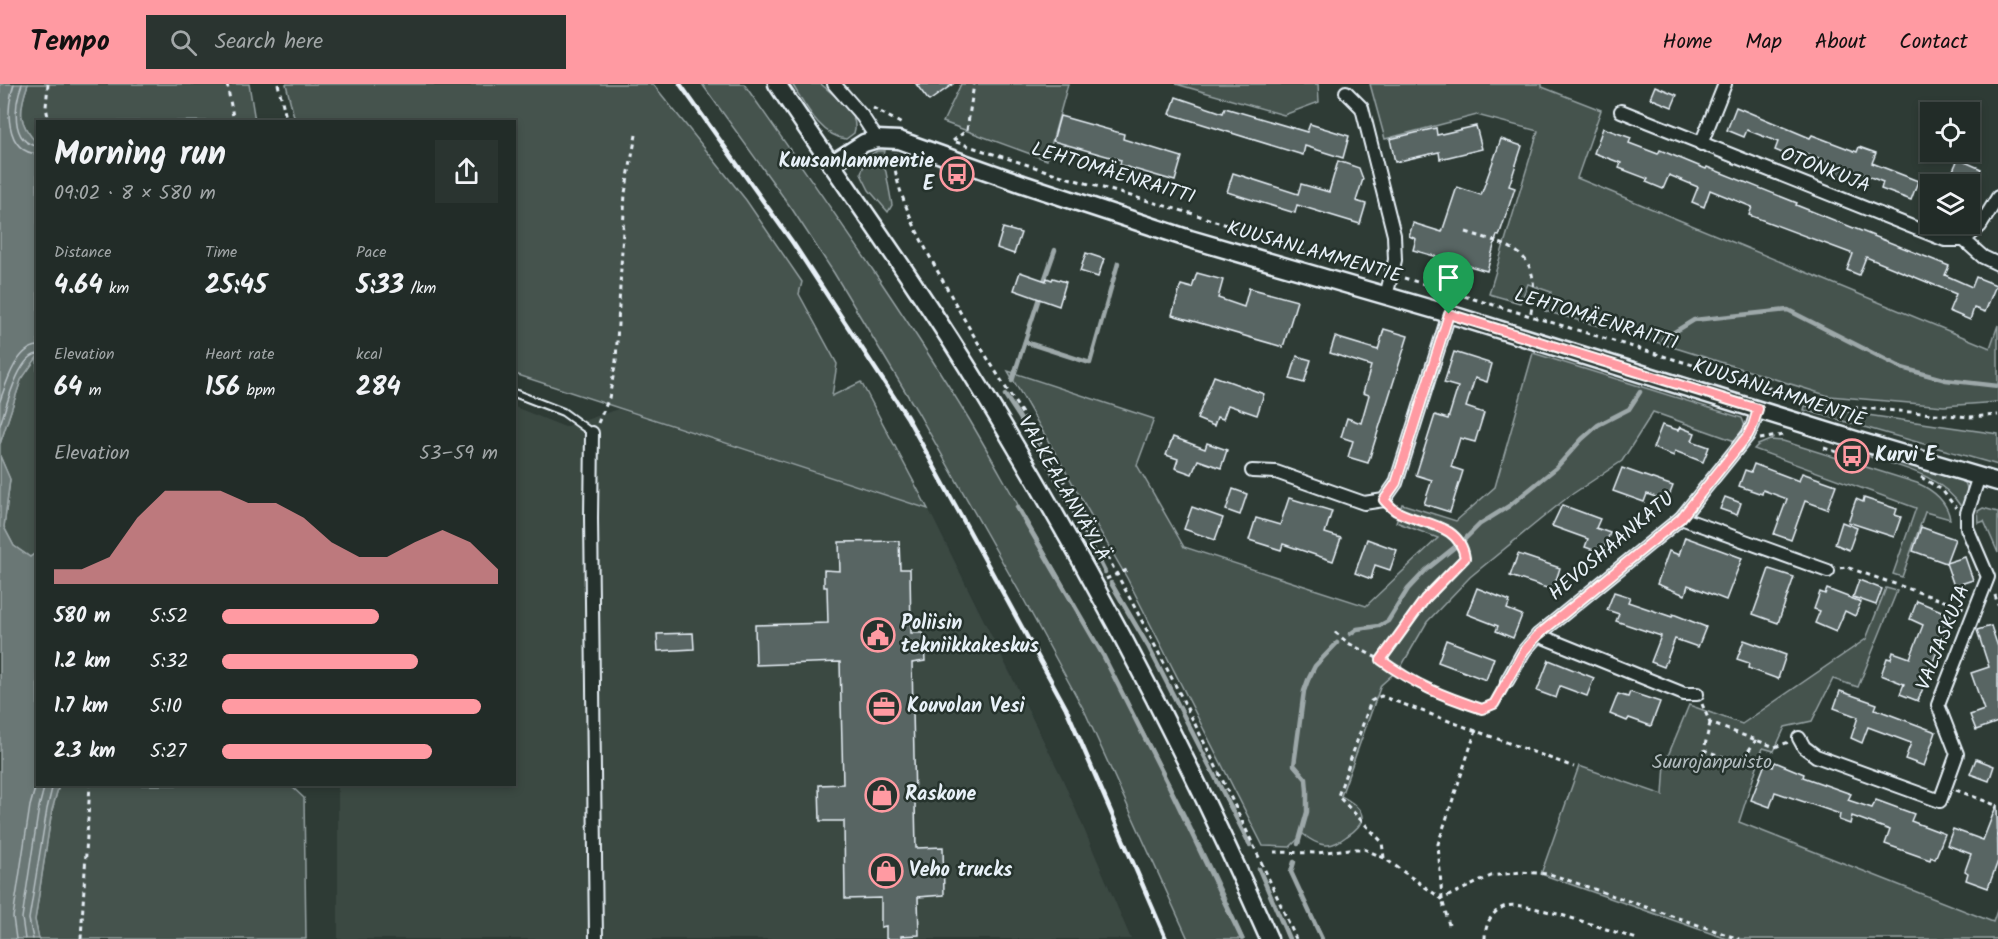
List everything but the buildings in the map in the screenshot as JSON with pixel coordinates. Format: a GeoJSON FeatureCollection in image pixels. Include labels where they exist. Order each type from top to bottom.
{"type":"FeatureCollection","features":[{"type":"Feature","properties":{"kind":"street","name":"VALKEALANVÄYLÄ"},"geometry":{"type":"LineString","coordinates":[[777,84],[980,387],[1094,585],[1204,800],[1269,939]]}},
{"type":"Feature","properties":{"kind":"street"},"geometry":{"type":"LineString","coordinates":[[831,164],[864,143],[877,138],[862,116],[834,84]]}},
{"type":"Feature","properties":{"kind":"street"},"geometry":{"type":"LineString","coordinates":[[1701,144],[1725,84]]}},
{"type":"Feature","properties":{"kind":"street"},"geometry":{"type":"LineString","coordinates":[[1346,92],[1362,108],[1394,235],[1395,260],[1386,296]]}},
{"type":"Feature","properties":{"kind":"street","name":"OTONKUJA"},"geometry":{"type":"LineString","coordinates":[[1621,111],[1945,240],[1964,240]]}},
{"type":"Feature","properties":{"kind":"street","name":"KUUSANLAMMENTIE"},"geometry":{"type":"LineString","coordinates":[[877,138],[899,140],[1023,184],[1179,235],[1449,314],[1998,482]]}},
{"type":"Feature","properties":{"kind":"street"},"geometry":{"type":"LineString","coordinates":[[1998,197],[1980,226],[1964,240],[1983,257],[1998,264]]}},
{"type":"Feature","properties":{"kind":"street"},"geometry":{"type":"LineString","coordinates":[[1252,471],[1276,472],[1364,503],[1384,500],[1396,483],[1449,314]]}},
{"type":"Feature","properties":{"kind":"street","name":"HEVOSHAANKATU"},"geometry":{"type":"LineString","coordinates":[[1507,681],[1524,651],[1538,635],[1681,518],[1748,435],[1758,409]]}},
{"type":"Feature","properties":{"kind":"street"},"geometry":{"type":"LineString","coordinates":[[592,433],[596,939]]}},
{"type":"Feature","properties":{"kind":"street"},"geometry":{"type":"LineString","coordinates":[[1967,528],[1967,513],[1979,476]]}},
{"type":"Feature","properties":{"kind":"street"},"geometry":{"type":"LineString","coordinates":[[1681,518],[1828,571]]}},
{"type":"Feature","properties":{"kind":"street","name":"VALJASKUJA"},"geometry":{"type":"LineString","coordinates":[[1945,787],[1957,754],[1938,705],[1988,577],[1967,528]]}},
{"type":"Feature","properties":{"kind":"street"},"geometry":{"type":"LineString","coordinates":[[1538,635],[1684,694],[1697,694]]}},
{"type":"Feature","properties":{"kind":"street"},"geometry":{"type":"LineString","coordinates":[[1799,738],[1804,747],[1816,756],[1940,801],[1945,787]]}},
{"type":"Feature","properties":{"kind":"lane"},"geometry":{"type":"LineString","coordinates":[[516,394],[563,411],[592,433]]}},
{"type":"Feature","properties":{"kind":"path"},"geometry":{"type":"LineString","coordinates":[[48,84],[46,107],[49,120]]}},
{"type":"Feature","properties":{"kind":"path"},"geometry":{"type":"LineString","coordinates":[[227,84],[234,120]]}},
{"type":"Feature","properties":{"kind":"path"},"geometry":{"type":"LineString","coordinates":[[278,84],[287,120]]}},
{"type":"Feature","properties":{"kind":"path"},"geometry":{"type":"LineString","coordinates":[[953,141],[967,130],[974,84]]}},
{"type":"Feature","properties":{"kind":"path"},"geometry":{"type":"LineString","coordinates":[[865,103],[894,120],[912,127]]}},
{"type":"Feature","properties":{"kind":"path"},"geometry":{"type":"LineString","coordinates":[[592,433],[609,398],[616,361],[625,193],[636,135]]}},
{"type":"Feature","properties":{"kind":"path","name":"LEHTOMÄENRAITTI"},"geometry":{"type":"LineString","coordinates":[[943,138],[1075,180],[1197,215],[1314,255],[1383,272]]}},
{"type":"Feature","properties":{"kind":"path"},"geometry":{"type":"LineString","coordinates":[[897,148],[893,164],[904,201],[921,240],[963,316],[1076,502],[1159,650],[1259,856],[1296,939]]}},
{"type":"Feature","properties":{"kind":"path"},"geometry":{"type":"LineString","coordinates":[[1466,232],[1515,249],[1526,260],[1533,273],[1530,317]]}},
{"type":"Feature","properties":{"kind":"path","name":"LEHTOMÄENRAITTI"},"geometry":{"type":"LineString","coordinates":[[1400,277],[1826,405],[1970,417],[1998,415]]}},
{"type":"Feature","properties":{"kind":"path"},"geometry":{"type":"LineString","coordinates":[[1471,308],[1474,299]]}},
{"type":"Feature","properties":{"kind":"path"},"geometry":{"type":"LineString","coordinates":[[1748,435],[1759,439],[1789,435]]}},
{"type":"Feature","properties":{"kind":"path"},"geometry":{"type":"LineString","coordinates":[[1821,447],[1842,453]]}},
{"type":"Feature","properties":{"kind":"path"},"geometry":{"type":"LineString","coordinates":[[1912,474],[1923,477],[1942,490],[1967,528]]}},
{"type":"Feature","properties":{"kind":"path"},"geometry":{"type":"LineString","coordinates":[[1381,660],[1425,599],[1465,558],[1464,549],[1457,536],[1437,525],[1396,512],[1384,500]]}},
{"type":"Feature","properties":{"kind":"path"},"geometry":{"type":"LineString","coordinates":[[1828,571],[1846,567],[1974,612]]}},
{"type":"Feature","properties":{"kind":"path"},"geometry":{"type":"LineString","coordinates":[[1094,585],[1129,569]]}},
{"type":"Feature","properties":{"kind":"path"},"geometry":{"type":"LineString","coordinates":[[1335,632],[1348,643],[1381,660],[1404,677],[1443,696],[1482,709],[1494,704],[1507,681]]}},
{"type":"Feature","properties":{"kind":"path"},"geometry":{"type":"LineString","coordinates":[[1697,694],[1710,723],[1704,750],[1740,763],[1756,740]]}},
{"type":"Feature","properties":{"kind":"path"},"geometry":{"type":"LineString","coordinates":[[1384,858],[1382,842],[1338,796],[1371,701],[1381,696],[1574,767]]}},
{"type":"Feature","properties":{"kind":"path"},"geometry":{"type":"LineString","coordinates":[[1710,723],[1775,747],[1799,738]]}},
{"type":"Feature","properties":{"kind":"path"},"geometry":{"type":"LineString","coordinates":[[1449,925],[1442,899],[1438,844],[1476,730]]}},
{"type":"Feature","properties":{"kind":"path"},"geometry":{"type":"LineString","coordinates":[[81,939],[90,786]]}},
{"type":"Feature","properties":{"kind":"path"},"geometry":{"type":"LineString","coordinates":[[1945,787],[1998,806]]}},
{"type":"Feature","properties":{"kind":"path"},"geometry":{"type":"LineString","coordinates":[[1274,852],[1317,853],[1364,849],[1384,858],[1442,899]]}},
{"type":"Feature","properties":{"kind":"path"},"geometry":{"type":"LineString","coordinates":[[1442,899],[1491,876],[1521,872],[1550,874],[1739,939]]}},
{"type":"Feature","properties":{"kind":"path"},"geometry":{"type":"LineString","coordinates":[[1485,939],[1485,929],[1489,920],[1505,906],[1515,905],[1541,910],[1637,939]]}},
{"type":"Feature","properties":{"kind":"shaded area"},"geometry":{"type":"Polygon","coordinates":[[[516,407],[565,427],[618,409],[929,510],[1063,780],[1131,939],[338,939],[338,786],[516,786],[516,407]]]}},
{"type":"Feature","properties":{"kind":"green space"},"geometry":{"type":"Polygon","coordinates":[[[28,84],[249,84],[255,120],[36,120],[36,142],[23,122],[23,101],[28,84]]]}},
{"type":"Feature","properties":{"kind":"green space"},"geometry":{"type":"Polygon","coordinates":[[[286,84],[653,84],[746,200],[802,282],[799,294],[837,364],[832,396],[861,382],[928,509],[516,374],[516,120],[295,120],[286,84]]]}},
{"type":"Feature","properties":{"kind":"green space"},"geometry":{"type":"Polygon","coordinates":[[[702,84],[744,84],[859,250],[942,376],[1036,536],[1118,685],[1171,785],[1244,939],[1188,939],[1085,712],[917,411],[834,273],[792,209],[702,84]]]}},
{"type":"Feature","properties":{"kind":"green space"},"geometry":{"type":"Polygon","coordinates":[[[792,84],[821,84],[850,112],[854,119],[854,133],[846,139],[828,132],[814,118],[792,84]]]}},
{"type":"Feature","properties":{"kind":"green space"},"geometry":{"type":"Polygon","coordinates":[[[961,84],[1068,84],[1047,160],[943,122],[961,84]]]}},
{"type":"Feature","properties":{"kind":"green space"},"geometry":{"type":"Polygon","coordinates":[[[1176,84],[1318,84],[1319,102],[1284,115],[1176,84]]]}},
{"type":"Feature","properties":{"kind":"green space"},"geometry":{"type":"Polygon","coordinates":[[[1370,84],[1542,84],[1542,87],[1601,110],[1577,178],[1990,348],[1998,325],[1998,402],[1944,406],[1829,396],[1666,345],[1545,311],[1551,292],[1528,284],[1520,303],[1489,294],[1538,131],[1477,115],[1385,139],[1370,84]]]}},
{"type":"Feature","properties":{"kind":"green space"},"geometry":{"type":"Polygon","coordinates":[[[877,151],[885,151],[882,162],[892,205],[888,212],[869,190],[861,174],[866,161],[877,151]]]}},
{"type":"Feature","properties":{"kind":"green space"},"geometry":{"type":"Polygon","coordinates":[[[1533,353],[1742,418],[1745,426],[1735,441],[1653,412],[1622,461],[1568,497],[1470,577],[1427,622],[1401,667],[1381,685],[1341,796],[1359,810],[1362,815],[1360,825],[1331,845],[1319,844],[1303,834],[1290,847],[1263,846],[1127,578],[1008,371],[1154,419],[1137,465],[1184,547],[1366,606],[1438,538],[1396,522],[1402,504],[1456,521],[1495,487],[1533,353]]]}},
{"type":"Feature","properties":{"kind":"green space"},"geometry":{"type":"Polygon","coordinates":[[[36,358],[36,553],[30,557],[14,546],[4,527],[10,480],[0,456],[0,444],[21,380],[36,358]]]}},
{"type":"Feature","properties":{"kind":"green space"},"geometry":{"type":"Polygon","coordinates":[[[1805,406],[1998,434],[1998,465],[1804,410],[1805,406]]]}},
{"type":"Feature","properties":{"kind":"green space"},"geometry":{"type":"Polygon","coordinates":[[[1770,440],[1783,441],[1917,483],[1938,497],[1946,507],[1950,519],[1925,512],[1902,577],[1893,574],[1916,508],[1754,449],[1770,440]]]}},
{"type":"Feature","properties":{"kind":"green space"},"geometry":{"type":"Polygon","coordinates":[[[1870,455],[1900,460],[1963,481],[1967,490],[1962,508],[1944,488],[1933,480],[1909,469],[1870,457],[1870,455]]]}},
{"type":"Feature","properties":{"kind":"green space"},"geometry":{"type":"Polygon","coordinates":[[[1983,508],[1998,512],[1998,553],[1984,521],[1979,523],[1978,511],[1983,508]]]}},
{"type":"Feature","properties":{"kind":"green space","name":"Suurojanpuisto"},"geometry":{"type":"Polygon","coordinates":[[[1886,588],[1897,591],[1858,687],[1833,679],[1812,721],[1785,727],[1774,751],[1763,748],[1739,822],[1993,922],[1998,908],[1998,939],[1727,939],[1541,874],[1579,766],[1663,795],[1665,763],[1689,705],[1742,724],[1866,639],[1886,588]]]}},
{"type":"Feature","properties":{"kind":"green space"},"geometry":{"type":"Polygon","coordinates":[[[59,786],[291,786],[304,798],[306,939],[39,939],[35,920],[52,810],[59,786]]]}},
{"type":"Feature","properties":{"kind":"water"},"geometry":{"type":"Polygon","coordinates":[[[0,84],[28,84],[22,115],[26,129],[36,142],[36,359],[21,380],[0,444],[0,84]]]}},
{"type":"Feature","properties":{"kind":"water"},"geometry":{"type":"Polygon","coordinates":[[[0,456],[10,479],[4,527],[14,546],[30,557],[36,553],[36,786],[59,786],[52,810],[35,920],[39,939],[0,939],[0,456]]]}},
{"type":"Feature","properties":{"kind":"waterway"},"geometry":{"type":"LineString","coordinates":[[1043,284],[1055,250]]}},
{"type":"Feature","properties":{"kind":"waterway"},"geometry":{"type":"LineString","coordinates":[[1025,342],[1090,363],[1118,263]]}},
{"type":"Feature","properties":{"kind":"waterway"},"geometry":{"type":"LineString","coordinates":[[1012,381],[1040,295]]}},
{"type":"Feature","properties":{"kind":"waterway"},"geometry":{"type":"LineString","coordinates":[[1663,339],[1694,320],[1788,310],[1902,368],[1946,380],[1998,386]]}},
{"type":"Feature","properties":{"kind":"waterway"},"geometry":{"type":"LineString","coordinates":[[1350,634],[1357,629],[1379,626],[1388,621],[1408,589],[1426,570],[1480,524],[1509,506],[1556,468],[1598,425],[1629,409],[1640,392]]}},
{"type":"Feature","properties":{"kind":"waterway"},"geometry":{"type":"LineString","coordinates":[[1005,395],[1058,482],[1105,572]]}},
{"type":"Feature","properties":{"kind":"waterway"},"geometry":{"type":"LineString","coordinates":[[1017,507],[1103,655],[1242,939]]}},
{"type":"Feature","properties":{"kind":"waterway"},"geometry":{"type":"LineString","coordinates":[[1111,583],[1148,646],[1250,845]]}},
{"type":"Feature","properties":{"kind":"waterway"},"geometry":{"type":"LineString","coordinates":[[1298,844],[1307,812],[1306,779],[1294,765],[1304,691],[1315,666],[1337,643]]}},
{"type":"Feature","properties":{"kind":"waterway"},"geometry":{"type":"LineString","coordinates":[[1294,862],[1291,872],[1322,939]]}},
{"type":"Feature","properties":{"kind":"waterway"},"geometry":{"type":"LineString","coordinates":[[1259,869],[1289,939]]}},
{"type":"Feature","properties":{"kind":"railway"},"geometry":{"type":"LineString","coordinates":[[680,84],[793,243],[907,417],[1066,708],[1166,939]]}},
{"type":"Feature","properties":{"kind":"place","name":"Kuusanlammentie E"},"geometry":{"type":"Point","coordinates":[957,174]}},
{"type":"Feature","properties":{"kind":"place","name":"Kurvi E"},"geometry":{"type":"Point","coordinates":[1852,456]}},
{"type":"Feature","properties":{"kind":"place","name":"Poliisin tekniikkakeskus"},"geometry":{"type":"Point","coordinates":[878,635]}},
{"type":"Feature","properties":{"kind":"place","name":"Kouvolan Vesi"},"geometry":{"type":"Point","coordinates":[884,707]}},
{"type":"Feature","properties":{"kind":"place","name":"Raskone"},"geometry":{"type":"Point","coordinates":[882,795]}},
{"type":"Feature","properties":{"kind":"place","name":"Veho trucks"},"geometry":{"type":"Point","coordinates":[886,871]}},
{"type":"Feature","properties":{"kind":"route"},"geometry":{"type":"LineString","coordinates":[[1449,314],[1758,409],[1748,435],[1681,518],[1538,635],[1524,651],[1494,704],[1482,709],[1443,696],[1404,677],[1381,660],[1425,599],[1465,558],[1464,549],[1457,536],[1437,525],[1396,512],[1384,500],[1396,483],[1449,314]]}}]}
